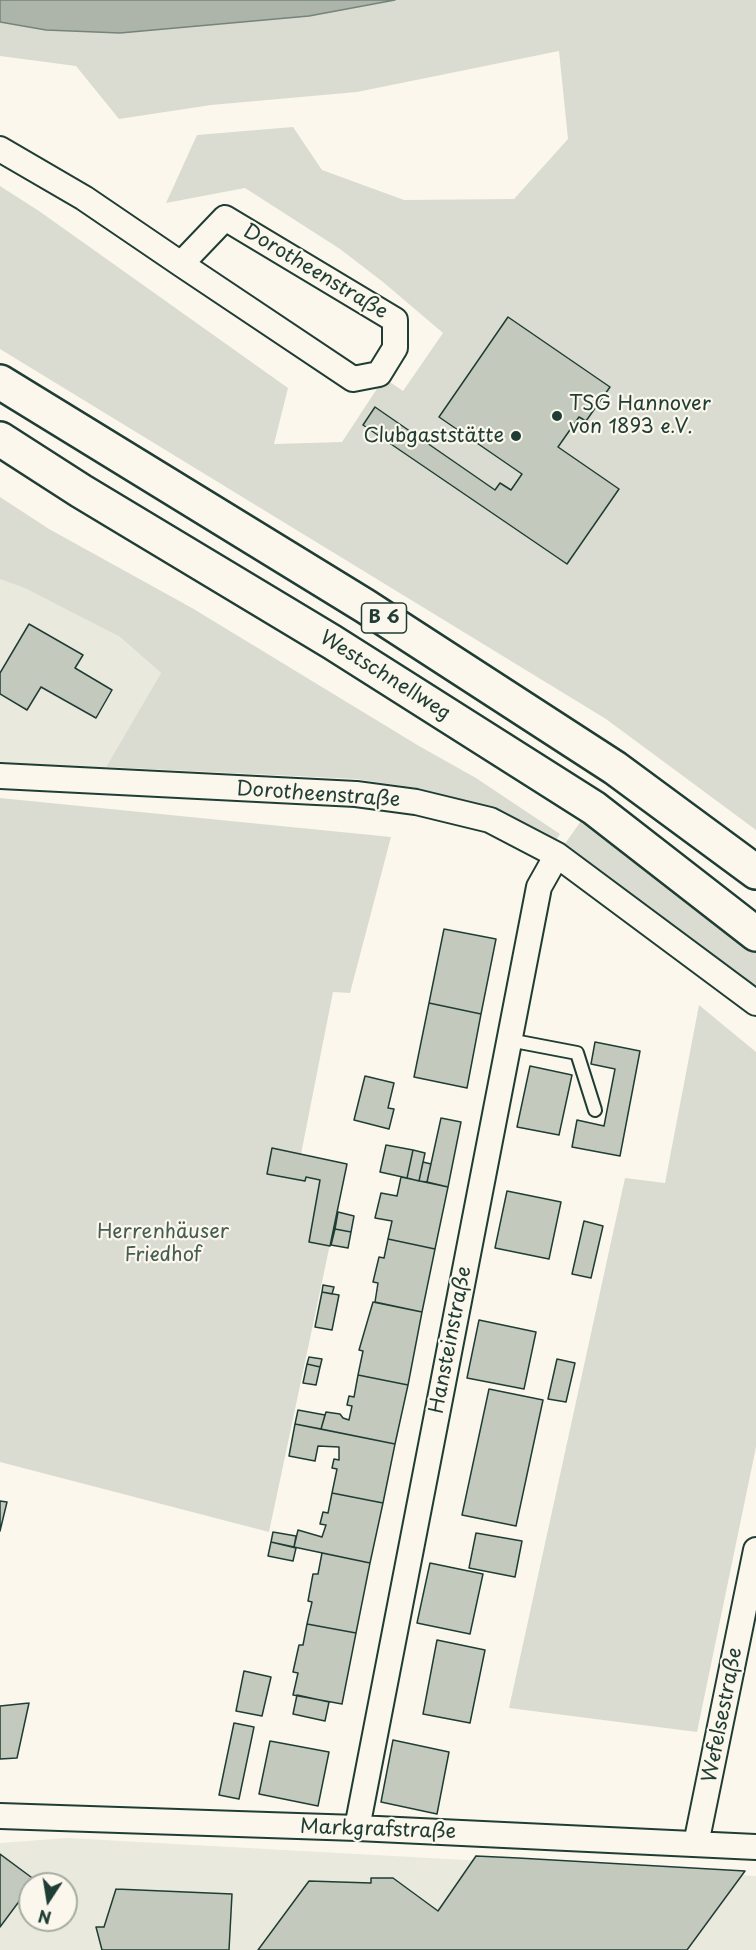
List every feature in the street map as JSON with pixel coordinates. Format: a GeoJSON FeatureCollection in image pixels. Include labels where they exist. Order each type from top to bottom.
{"type":"FeatureCollection","features":[{"type":"Feature","properties":{"kind":"highway","name":"B 6"},"geometry":{"type":"LineString","coordinates":[[0,382],[365,606],[535,716],[615,768],[756,872]]}},
{"type":"Feature","properties":{"kind":"highway","name":"Westschnellweg"},"geometry":{"type":"LineString","coordinates":[[0,439],[81,491],[332,642],[594,808],[756,934]]}},
{"type":"Feature","properties":{"kind":"street","name":"Dorotheenstraße"},"geometry":{"type":"LineString","coordinates":[[0,149],[84,198],[181,264],[353,379],[378,374],[395,348],[395,320],[225,218],[181,264]]}},
{"type":"Feature","properties":{"kind":"street","name":"Dorotheenstraße"},"geometry":{"type":"LineString","coordinates":[[0,776],[356,794],[416,802],[490,820],[557,855],[756,1004]]}},
{"type":"Feature","properties":{"kind":"street","name":"Hansteinstraße"},"geometry":{"type":"LineString","coordinates":[[357,1828],[539,887],[557,855]]}},
{"type":"Feature","properties":{"kind":"street","name":"Wefelsestraße"},"geometry":{"type":"LineString","coordinates":[[696,1844],[756,1550]]}},
{"type":"Feature","properties":{"kind":"street","name":"Markgrafstraße"},"geometry":{"type":"LineString","coordinates":[[0,1816],[357,1828],[756,1847]]}},
{"type":"Feature","properties":{"kind":"lane"},"geometry":{"type":"LineString","coordinates":[[509,1040],[577,1053],[595,1110]]}},
{"type":"Feature","properties":{"kind":"shaded area"},"geometry":{"type":"Polygon","coordinates":[[[0,0],[395,0],[309,16],[120,33],[46,30],[0,22],[0,0]]]}},
{"type":"Feature","properties":{"kind":"shaded area"},"geometry":{"type":"Polygon","coordinates":[[[0,579],[25,587],[120,637],[161,673],[106,767],[11,765],[0,762],[0,579]]]}},
{"type":"Feature","properties":{"kind":"shaded area"},"geometry":{"type":"Polygon","coordinates":[[[67,1838],[756,1876],[756,1950],[0,1950],[0,1843],[67,1838]]]}},
{"type":"Feature","properties":{"kind":"green space"},"geometry":{"type":"Polygon","coordinates":[[[395,0],[756,0],[756,830],[606,719],[0,349],[0,186],[39,211],[288,388],[274,444],[342,442],[384,378],[403,391],[443,333],[340,249],[245,188],[166,203],[197,135],[293,127],[322,170],[404,200],[514,199],[568,139],[559,51],[357,92],[211,105],[119,119],[76,66],[0,56],[0,22],[46,30],[120,33],[309,16],[395,0]]]}},
{"type":"Feature","properties":{"kind":"green space"},"geometry":{"type":"Polygon","coordinates":[[[0,497],[49,529],[192,608],[419,746],[476,778],[560,834],[554,843],[493,811],[417,788],[356,779],[106,767],[161,673],[120,637],[25,588],[0,579],[0,497]]]}},
{"type":"Feature","properties":{"kind":"green space","name":"Herrenhäuser Friedhof"},"geometry":{"type":"Polygon","coordinates":[[[0,798],[391,837],[350,993],[333,992],[301,1154],[347,1164],[269,1532],[0,1462],[0,798]]]}},
{"type":"Feature","properties":{"kind":"green space"},"geometry":{"type":"Polygon","coordinates":[[[581,821],[756,952],[756,1003],[557,855],[581,821]]]}},
{"type":"Feature","properties":{"kind":"green space"},"geometry":{"type":"Polygon","coordinates":[[[699,1005],[756,1052],[756,1447],[697,1732],[509,1708],[625,1178],[665,1183],[699,1005]]]}},
{"type":"Feature","properties":{"kind":"building","name":"Clubgaststätte"},"geometry":{"type":"Polygon","coordinates":[[[508,317],[610,387],[586,421],[579,417],[558,447],[619,489],[567,564],[363,425],[375,407],[495,490],[500,483],[511,490],[522,474],[439,417],[508,317]]]}},
{"type":"Feature","properties":{"kind":"building"},"geometry":{"type":"Polygon","coordinates":[[[29,624],[83,655],[75,668],[112,690],[96,718],[41,687],[27,710],[0,694],[0,673],[29,624]]]}},
{"type":"Feature","properties":{"kind":"building"},"geometry":{"type":"Polygon","coordinates":[[[444,929],[496,939],[481,1014],[429,1003],[444,929]]]}},
{"type":"Feature","properties":{"kind":"building"},"geometry":{"type":"Polygon","coordinates":[[[429,1003],[481,1014],[467,1088],[414,1077],[429,1003]]]}},
{"type":"Feature","properties":{"kind":"building"},"geometry":{"type":"Polygon","coordinates":[[[595,1042],[640,1051],[620,1156],[572,1147],[577,1120],[604,1126],[615,1069],[591,1064],[595,1042]]]}},
{"type":"Feature","properties":{"kind":"building"},"geometry":{"type":"Polygon","coordinates":[[[530,1066],[572,1075],[559,1135],[517,1127],[530,1066]]]}},
{"type":"Feature","properties":{"kind":"building"},"geometry":{"type":"Polygon","coordinates":[[[365,1076],[394,1083],[388,1108],[394,1109],[389,1129],[354,1120],[365,1076]]]}},
{"type":"Feature","properties":{"kind":"building"},"geometry":{"type":"Polygon","coordinates":[[[441,1118],[461,1122],[448,1187],[427,1182],[441,1118]]]}},
{"type":"Feature","properties":{"kind":"building"},"geometry":{"type":"Polygon","coordinates":[[[386,1145],[413,1150],[407,1178],[380,1172],[386,1145]]]}},
{"type":"Feature","properties":{"kind":"building"},"geometry":{"type":"Polygon","coordinates":[[[272,1148],[347,1164],[330,1246],[309,1242],[320,1180],[306,1177],[305,1181],[267,1174],[272,1148]]]}},
{"type":"Feature","properties":{"kind":"building"},"geometry":{"type":"Polygon","coordinates":[[[413,1150],[425,1153],[419,1181],[407,1178],[413,1150]]]}},
{"type":"Feature","properties":{"kind":"building"},"geometry":{"type":"Polygon","coordinates":[[[423,1162],[431,1164],[427,1182],[419,1181],[423,1162]]]}},
{"type":"Feature","properties":{"kind":"building"},"geometry":{"type":"Polygon","coordinates":[[[401,1177],[448,1187],[435,1249],[388,1239],[392,1221],[375,1218],[381,1193],[397,1196],[401,1177]]]}},
{"type":"Feature","properties":{"kind":"building"},"geometry":{"type":"Polygon","coordinates":[[[507,1191],[561,1202],[549,1259],[495,1248],[507,1191]]]}},
{"type":"Feature","properties":{"kind":"building"},"geometry":{"type":"Polygon","coordinates":[[[338,1212],[354,1216],[351,1232],[335,1229],[338,1212]]]}},
{"type":"Feature","properties":{"kind":"building"},"geometry":{"type":"Polygon","coordinates":[[[584,1221],[603,1226],[591,1278],[572,1274],[584,1221]]]}},
{"type":"Feature","properties":{"kind":"building"},"geometry":{"type":"Polygon","coordinates":[[[335,1229],[351,1232],[348,1248],[331,1245],[335,1229]]]}},
{"type":"Feature","properties":{"kind":"building"},"geometry":{"type":"Polygon","coordinates":[[[388,1239],[435,1249],[422,1312],[375,1302],[378,1283],[373,1282],[379,1257],[384,1258],[388,1239]]]}},
{"type":"Feature","properties":{"kind":"building"},"geometry":{"type":"Polygon","coordinates":[[[323,1285],[334,1287],[332,1294],[322,1292],[323,1285]]]}},
{"type":"Feature","properties":{"kind":"building"},"geometry":{"type":"Polygon","coordinates":[[[322,1292],[339,1295],[332,1330],[315,1327],[322,1292]]]}},
{"type":"Feature","properties":{"kind":"building"},"geometry":{"type":"Polygon","coordinates":[[[373,1302],[422,1312],[408,1385],[358,1375],[363,1351],[359,1350],[373,1302]]]}},
{"type":"Feature","properties":{"kind":"building"},"geometry":{"type":"Polygon","coordinates":[[[479,1320],[536,1332],[524,1389],[467,1378],[479,1320]]]}},
{"type":"Feature","properties":{"kind":"building"},"geometry":{"type":"Polygon","coordinates":[[[309,1357],[322,1359],[320,1367],[307,1364],[309,1357]]]}},
{"type":"Feature","properties":{"kind":"building"},"geometry":{"type":"Polygon","coordinates":[[[557,1359],[575,1363],[566,1402],[548,1399],[557,1359]]]}},
{"type":"Feature","properties":{"kind":"building"},"geometry":{"type":"Polygon","coordinates":[[[307,1364],[320,1367],[316,1385],[303,1383],[307,1364]]]}},
{"type":"Feature","properties":{"kind":"building"},"geometry":{"type":"Polygon","coordinates":[[[358,1375],[408,1385],[395,1444],[321,1429],[326,1412],[340,1414],[349,1420],[352,1406],[347,1405],[349,1396],[354,1397],[358,1375]]]}},
{"type":"Feature","properties":{"kind":"building"},"geometry":{"type":"Polygon","coordinates":[[[489,1389],[543,1400],[516,1526],[462,1515],[489,1389]]]}},
{"type":"Feature","properties":{"kind":"building"},"geometry":{"type":"Polygon","coordinates":[[[298,1410],[325,1415],[321,1429],[295,1424],[298,1410]]]}},
{"type":"Feature","properties":{"kind":"building"},"geometry":{"type":"Polygon","coordinates":[[[295,1424],[395,1444],[383,1503],[332,1493],[337,1469],[332,1468],[334,1459],[339,1460],[339,1447],[318,1446],[315,1461],[289,1456],[295,1424]]]}},
{"type":"Feature","properties":{"kind":"building"},"geometry":{"type":"Polygon","coordinates":[[[332,1493],[383,1503],[370,1563],[294,1547],[298,1530],[322,1537],[326,1525],[320,1524],[323,1512],[328,1513],[332,1493]]]}},
{"type":"Feature","properties":{"kind":"building"},"geometry":{"type":"Polygon","coordinates":[[[0,1501],[7,1502],[0,1531],[0,1501]]]}},
{"type":"Feature","properties":{"kind":"building"},"geometry":{"type":"Polygon","coordinates":[[[273,1532],[296,1536],[294,1547],[271,1542],[273,1532]]]}},
{"type":"Feature","properties":{"kind":"building"},"geometry":{"type":"Polygon","coordinates":[[[476,1533],[522,1541],[515,1577],[469,1568],[476,1533]]]}},
{"type":"Feature","properties":{"kind":"building"},"geometry":{"type":"Polygon","coordinates":[[[271,1542],[296,1548],[293,1561],[268,1556],[271,1542]]]}},
{"type":"Feature","properties":{"kind":"building"},"geometry":{"type":"Polygon","coordinates":[[[322,1553],[370,1563],[356,1633],[307,1624],[312,1602],[308,1601],[313,1574],[318,1574],[322,1553]]]}},
{"type":"Feature","properties":{"kind":"building"},"geometry":{"type":"Polygon","coordinates":[[[430,1563],[483,1574],[470,1634],[417,1623],[430,1563]]]}},
{"type":"Feature","properties":{"kind":"building"},"geometry":{"type":"Polygon","coordinates":[[[307,1624],[356,1633],[342,1704],[293,1695],[298,1673],[293,1672],[299,1645],[303,1645],[307,1624]]]}},
{"type":"Feature","properties":{"kind":"building"},"geometry":{"type":"Polygon","coordinates":[[[437,1640],[485,1650],[470,1723],[423,1714],[437,1640]]]}},
{"type":"Feature","properties":{"kind":"building"},"geometry":{"type":"Polygon","coordinates":[[[244,1671],[271,1677],[262,1716],[236,1711],[244,1671]]]}},
{"type":"Feature","properties":{"kind":"building"},"geometry":{"type":"Polygon","coordinates":[[[297,1695],[329,1702],[325,1721],[293,1714],[297,1695]]]}},
{"type":"Feature","properties":{"kind":"building"},"geometry":{"type":"Polygon","coordinates":[[[29,1703],[17,1758],[0,1759],[0,1706],[29,1703]]]}},
{"type":"Feature","properties":{"kind":"building"},"geometry":{"type":"Polygon","coordinates":[[[234,1723],[254,1727],[239,1799],[219,1795],[234,1723]]]}},
{"type":"Feature","properties":{"kind":"building"},"geometry":{"type":"Polygon","coordinates":[[[393,1740],[449,1752],[437,1814],[381,1802],[393,1740]]]}},
{"type":"Feature","properties":{"kind":"building"},"geometry":{"type":"Polygon","coordinates":[[[270,1741],[329,1752],[318,1806],[259,1794],[270,1741]]]}},
{"type":"Feature","properties":{"kind":"building"},"geometry":{"type":"Polygon","coordinates":[[[0,1854],[24,1872],[18,1872],[18,1903],[0,1927],[0,1854]]]}},
{"type":"Feature","properties":{"kind":"building"},"geometry":{"type":"Polygon","coordinates":[[[476,1856],[745,1871],[687,1950],[258,1950],[309,1881],[371,1883],[371,1878],[393,1878],[438,1911],[476,1856]]]}},
{"type":"Feature","properties":{"kind":"building"},"geometry":{"type":"Polygon","coordinates":[[[116,1889],[232,1894],[229,1950],[102,1950],[96,1927],[104,1927],[116,1889]]]}},
{"type":"Feature","properties":{"kind":"place","name":"TSG Hannover von 1893 e.V."},"geometry":{"type":"Point","coordinates":[557,416]}},
{"type":"Feature","properties":{"kind":"place","name":"Clubgaststätte"},"geometry":{"type":"Point","coordinates":[516,436]}}]}
